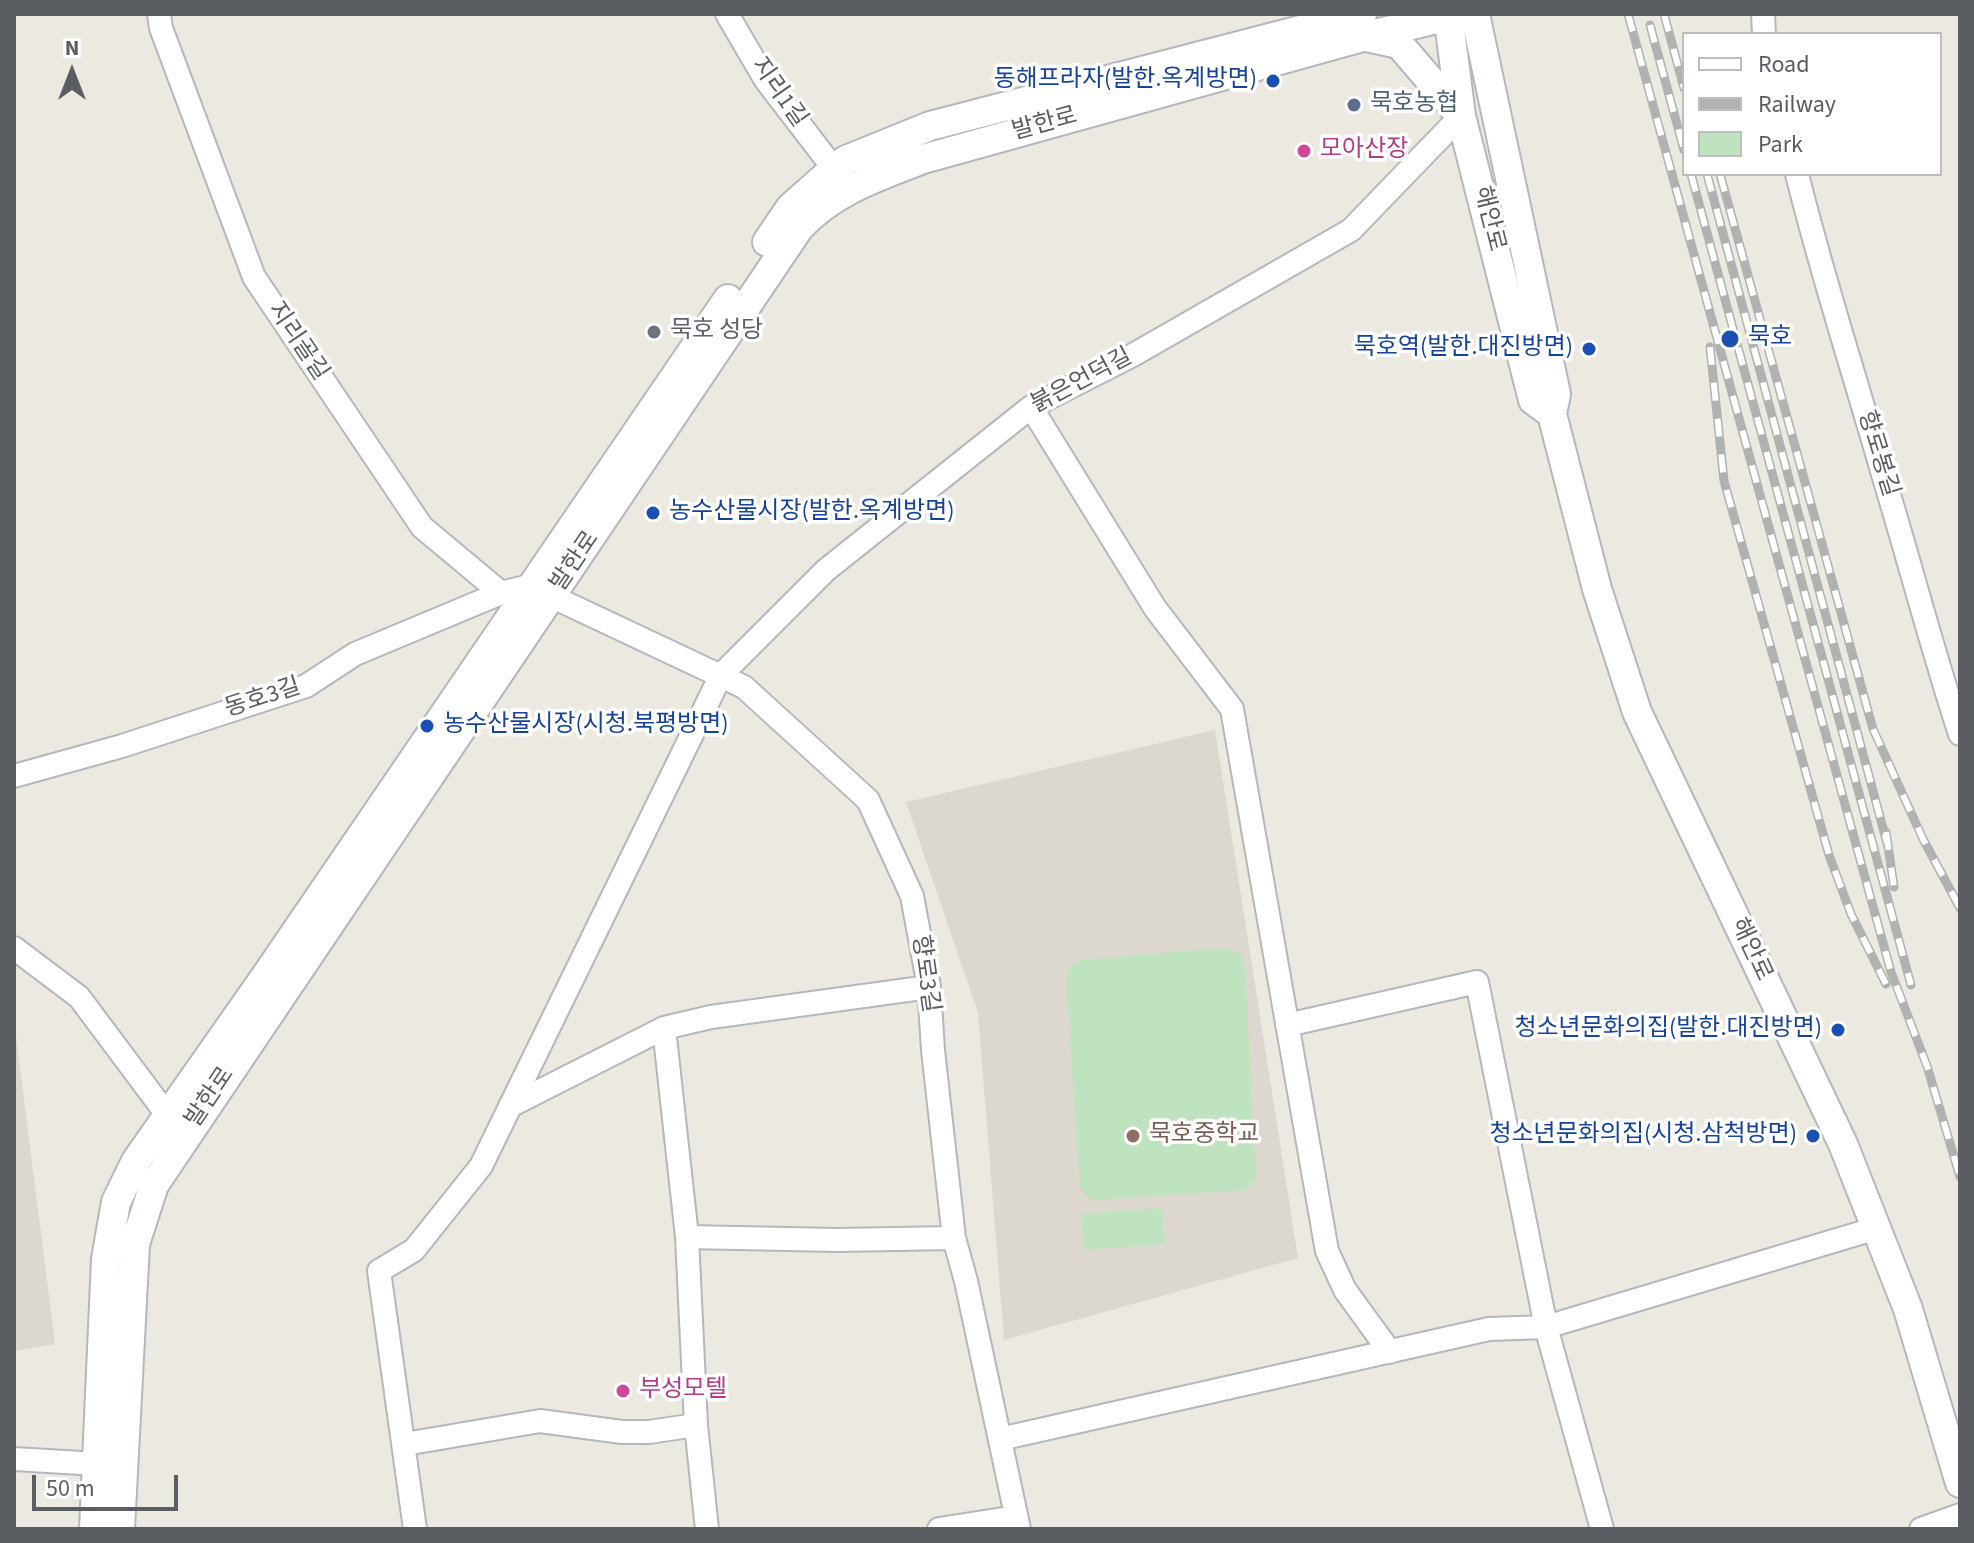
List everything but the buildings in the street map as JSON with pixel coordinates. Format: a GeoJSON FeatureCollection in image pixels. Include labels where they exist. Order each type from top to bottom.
{"type":"FeatureCollection","features":[{"type":"Feature","properties":{"kind":"street","name":"지리골길"},"geometry":{"type":"LineString","coordinates":[[159,14],[161,28],[254,277],[422,527],[501,593]]}},
{"type":"Feature","properties":{"kind":"street","name":"지리1길"},"geometry":{"type":"LineString","coordinates":[[727,14],[765,79],[841,179]]}},
{"type":"Feature","properties":{"kind":"street","name":"발한로"},"geometry":{"type":"LineString","coordinates":[[120,1529],[135,1244],[145,1206],[176,1127],[543,591],[799,228],[841,179],[923,159],[1364,25],[1457,15]]}},
{"type":"Feature","properties":{"kind":"street","name":"해안로"},"geometry":{"type":"LineString","coordinates":[[1457,15],[1461,116],[1533,400],[1552,414]]}},
{"type":"Feature","properties":{"kind":"street","name":"해안로"},"geometry":{"type":"LineString","coordinates":[[1457,15],[1556,394],[1552,414],[1601,604],[1637,712],[1843,1144],[1908,1309],[1960,1483]]}},
{"type":"Feature","properties":{"kind":"street"},"geometry":{"type":"LineString","coordinates":[[1364,25],[1399,44],[1461,116]]}},
{"type":"Feature","properties":{"kind":"street","name":"붉은언덕길"},"geometry":{"type":"LineString","coordinates":[[405,1444],[379,1271],[414,1250],[481,1166],[721,675],[826,570],[1031,407],[1133,355],[1351,230],[1461,116]]}},
{"type":"Feature","properties":{"kind":"street","name":"향로봉길"},"geometry":{"type":"LineString","coordinates":[[1798,176],[1836,319],[1960,734]]}},
{"type":"Feature","properties":{"kind":"street"},"geometry":{"type":"LineString","coordinates":[[1031,407],[1155,608],[1232,709],[1327,1251],[1345,1290],[1390,1352]]}},
{"type":"Feature","properties":{"kind":"street"},"geometry":{"type":"LineString","coordinates":[[501,593],[543,591]]}},
{"type":"Feature","properties":{"kind":"street","name":"향로3길"},"geometry":{"type":"LineString","coordinates":[[543,591],[744,687],[868,800],[912,896],[929,987],[954,1238],[1018,1523]]}},
{"type":"Feature","properties":{"kind":"street","name":"동호3길"},"geometry":{"type":"LineString","coordinates":[[14,776],[122,746],[306,686],[355,654],[501,593]]}},
{"type":"Feature","properties":{"kind":"street"},"geometry":{"type":"LineString","coordinates":[[14,948],[79,997],[176,1127]]}},
{"type":"Feature","properties":{"kind":"street"},"geometry":{"type":"LineString","coordinates":[[1287,1025],[1477,982],[1546,1327],[1602,1529]]}},
{"type":"Feature","properties":{"kind":"street"},"geometry":{"type":"LineString","coordinates":[[510,1106],[664,1028],[711,1017],[929,987]]}},
{"type":"Feature","properties":{"kind":"street"},"geometry":{"type":"LineString","coordinates":[[664,1028],[687,1237],[696,1425],[707,1529]]}},
{"type":"Feature","properties":{"kind":"street","name":"발한로"},"geometry":{"type":"LineString","coordinates":[[94,1529],[106,1259],[116,1202],[136,1161],[176,1127]]}},
{"type":"Feature","properties":{"kind":"street"},"geometry":{"type":"LineString","coordinates":[[1000,1439],[1489,1329],[1546,1327],[1877,1228]]}},
{"type":"Feature","properties":{"kind":"street"},"geometry":{"type":"LineString","coordinates":[[687,1237],[837,1240],[954,1238]]}},
{"type":"Feature","properties":{"kind":"street"},"geometry":{"type":"LineString","coordinates":[[415,1529],[405,1444],[540,1421],[622,1432],[649,1432],[696,1425]]}},
{"type":"Feature","properties":{"kind":"street"},"geometry":{"type":"LineString","coordinates":[[14,1459],[98,1464]]}},
{"type":"Feature","properties":{"kind":"street"},"geometry":{"type":"LineString","coordinates":[[1921,1529],[1960,1515]]}},
{"type":"Feature","properties":{"kind":"street"},"geometry":{"type":"LineString","coordinates":[[939,1529],[1018,1523]]}},
{"type":"Feature","properties":{"kind":"shaded area","name":"묵호중학교"},"geometry":{"type":"Polygon","coordinates":[[[1215,730],[1298,1258],[1004,1340],[978,1013],[906,802],[1215,730]]]}},
{"type":"Feature","properties":{"kind":"shaded area"},"geometry":{"type":"Polygon","coordinates":[[[14,1020],[55,1344],[14,1351],[14,1020]]]}},
{"type":"Feature","properties":{"kind":"green space"},"geometry":{"type":"Polygon","coordinates":[[[1224,948],[1242,955],[1245,970],[1256,1179],[1245,1190],[1094,1200],[1086,1196],[1080,1187],[1066,979],[1070,966],[1081,960],[1224,948]]]}},
{"type":"Feature","properties":{"kind":"green space"},"geometry":{"type":"Polygon","coordinates":[[[1162,1208],[1165,1244],[1084,1250],[1081,1214],[1162,1208]]]}},
{"type":"Feature","properties":{"kind":"railway"},"geometry":{"type":"LineString","coordinates":[[1628,14],[1891,972],[1927,1066],[1960,1177]]}},
{"type":"Feature","properties":{"kind":"railway"},"geometry":{"type":"LineString","coordinates":[[1664,14],[1682,81]]}},
{"type":"Feature","properties":{"kind":"railway"},"geometry":{"type":"LineString","coordinates":[[1650,25],[1682,143]]}},
{"type":"Feature","properties":{"kind":"railway"},"geometry":{"type":"LineString","coordinates":[[1692,176],[1911,985]]}},
{"type":"Feature","properties":{"kind":"railway"},"geometry":{"type":"LineString","coordinates":[[1708,176],[1887,843]]}},
{"type":"Feature","properties":{"kind":"railway"},"geometry":{"type":"LineString","coordinates":[[1721,176],[1873,729],[1923,839],[1960,908]]}},
{"type":"Feature","properties":{"kind":"railway"},"geometry":{"type":"LineString","coordinates":[[1710,347],[1724,481],[1829,855],[1851,914],[1886,984]]}},
{"type":"Feature","properties":{"kind":"railway"},"geometry":{"type":"LineString","coordinates":[[1886,832],[1894,887]]}},
{"type":"Feature","properties":{"kind":"place","name":"동해프라자(발한.옥계방면)"},"geometry":{"type":"Point","coordinates":[1273,81]}},
{"type":"Feature","properties":{"kind":"place","name":"묵호농협"},"geometry":{"type":"Point","coordinates":[1354,105]}},
{"type":"Feature","properties":{"kind":"place","name":"모아산장"},"geometry":{"type":"Point","coordinates":[1304,151]}},
{"type":"Feature","properties":{"kind":"place","name":"묵호 성당"},"geometry":{"type":"Point","coordinates":[654,332]}},
{"type":"Feature","properties":{"kind":"place","name":"묵호"},"geometry":{"type":"Point","coordinates":[1730,339]}},
{"type":"Feature","properties":{"kind":"place","name":"묵호역(발한.대진방면)"},"geometry":{"type":"Point","coordinates":[1589,349]}},
{"type":"Feature","properties":{"kind":"place","name":"농수산물시장(발한.옥계방면)"},"geometry":{"type":"Point","coordinates":[653,513]}},
{"type":"Feature","properties":{"kind":"place","name":"농수산물시장(시청.북평방면)"},"geometry":{"type":"Point","coordinates":[427,726]}},
{"type":"Feature","properties":{"kind":"place","name":"청소년문화의집(발한.대진방면)"},"geometry":{"type":"Point","coordinates":[1838,1030]}},
{"type":"Feature","properties":{"kind":"place","name":"묵호중학교"},"geometry":{"type":"Point","coordinates":[1133,1136]}},
{"type":"Feature","properties":{"kind":"place","name":"청소년문화의집(시청.삼척방면)"},"geometry":{"type":"Point","coordinates":[1813,1136]}},
{"type":"Feature","properties":{"kind":"place","name":"부성모텔"},"geometry":{"type":"Point","coordinates":[623,1391]}}]}
